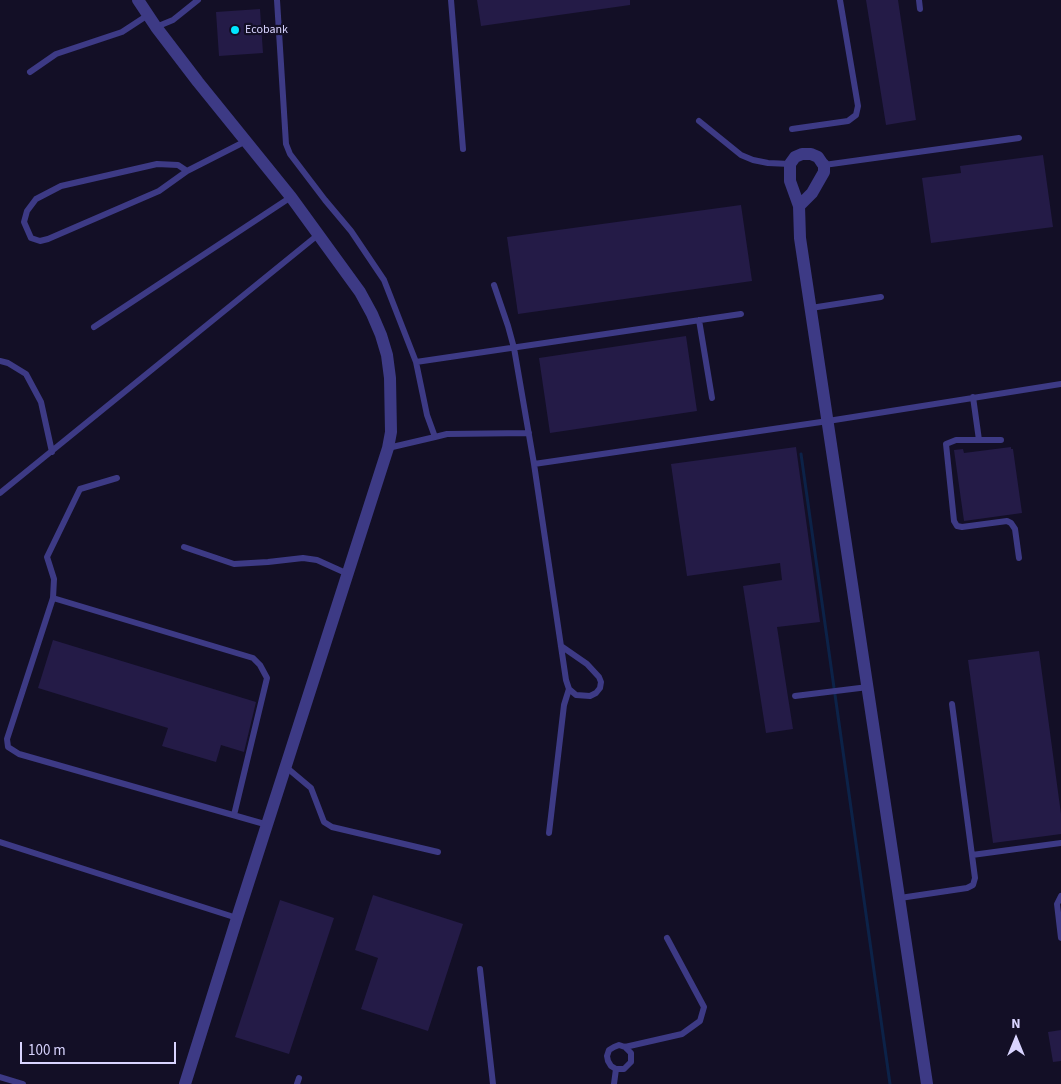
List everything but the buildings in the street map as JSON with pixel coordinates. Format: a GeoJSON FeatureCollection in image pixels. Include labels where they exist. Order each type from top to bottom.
{"type":"FeatureCollection","features":[{"type":"Feature","properties":{"kind":"street"},"geometry":{"type":"LineString","coordinates":[[138,0],[198,82],[247,140],[291,197],[360,292],[372,314],[387,355],[390,378],[391,432],[388,448],[185,1084]]}},
{"type":"Feature","properties":{"kind":"street"},"geometry":{"type":"LineString","coordinates":[[799,206],[812,193],[824,172],[824,166],[818,157],[811,154],[802,154],[795,157],[790,164],[790,181],[799,206],[800,238],[927,1084]]}},
{"type":"Feature","properties":{"kind":"lane"},"geometry":{"type":"LineString","coordinates":[[156,27],[174,20],[198,0]]}},
{"type":"Feature","properties":{"kind":"lane"},"geometry":{"type":"LineString","coordinates":[[277,0],[286,144],[290,154],[351,231],[384,280],[416,362],[427,415],[435,437]]}},
{"type":"Feature","properties":{"kind":"lane"},"geometry":{"type":"LineString","coordinates":[[451,0],[463,149]]}},
{"type":"Feature","properties":{"kind":"lane"},"geometry":{"type":"LineString","coordinates":[[792,129],[848,120],[856,115],[858,106],[840,0]]}},
{"type":"Feature","properties":{"kind":"lane"},"geometry":{"type":"LineString","coordinates":[[919,0],[920,9]]}},
{"type":"Feature","properties":{"kind":"lane"},"geometry":{"type":"LineString","coordinates":[[30,72],[56,54],[122,32],[148,15]]}},
{"type":"Feature","properties":{"kind":"lane"},"geometry":{"type":"LineString","coordinates":[[699,121],[741,155],[768,163],[790,164]]}},
{"type":"Feature","properties":{"kind":"lane"},"geometry":{"type":"LineString","coordinates":[[824,166],[1019,138]]}},
{"type":"Feature","properties":{"kind":"lane"},"geometry":{"type":"LineString","coordinates":[[187,171],[178,166],[157,164],[61,186],[36,199],[26,211],[24,222],[31,238],[40,241],[48,239],[159,191],[187,171],[247,140]]}},
{"type":"Feature","properties":{"kind":"lane"},"geometry":{"type":"LineString","coordinates":[[94,326],[291,197]]}},
{"type":"Feature","properties":{"kind":"lane"},"geometry":{"type":"LineString","coordinates":[[0,493],[319,234]]}},
{"type":"Feature","properties":{"kind":"lane"},"geometry":{"type":"LineString","coordinates":[[494,285],[514,348],[534,464],[566,680],[569,689],[576,695],[590,696],[600,688],[601,682],[599,677],[587,664],[561,646]]}},
{"type":"Feature","properties":{"kind":"lane"},"geometry":{"type":"LineString","coordinates":[[811,308],[881,297]]}},
{"type":"Feature","properties":{"kind":"lane"},"geometry":{"type":"LineString","coordinates":[[416,362],[741,314]]}},
{"type":"Feature","properties":{"kind":"lane"},"geometry":{"type":"LineString","coordinates":[[699,320],[712,398]]}},
{"type":"Feature","properties":{"kind":"lane"},"geometry":{"type":"LineString","coordinates":[[0,361],[8,363],[26,374],[41,402],[52,452]]}},
{"type":"Feature","properties":{"kind":"lane"},"geometry":{"type":"LineString","coordinates":[[534,464],[828,421],[1061,384]]}},
{"type":"Feature","properties":{"kind":"lane"},"geometry":{"type":"LineString","coordinates":[[973,397],[979,440]]}},
{"type":"Feature","properties":{"kind":"lane"},"geometry":{"type":"LineString","coordinates":[[388,448],[447,434],[529,433]]}},
{"type":"Feature","properties":{"kind":"lane"},"geometry":{"type":"LineString","coordinates":[[1001,440],[956,440],[946,444],[954,521],[957,526],[962,527],[1011,522],[1015,530],[1019,558]]}},
{"type":"Feature","properties":{"kind":"lane"},"geometry":{"type":"LineString","coordinates":[[117,478],[80,489],[47,557],[54,579],[53,598],[7,739],[8,747],[19,754],[268,825]]}},
{"type":"Feature","properties":{"kind":"lane"},"geometry":{"type":"LineString","coordinates":[[184,547],[234,564],[303,558],[317,560],[348,574]]}},
{"type":"Feature","properties":{"kind":"lane"},"geometry":{"type":"LineString","coordinates":[[53,598],[253,658],[260,665],[267,678],[234,815]]}},
{"type":"Feature","properties":{"kind":"lane"},"geometry":{"type":"LineString","coordinates":[[794,696],[868,686]]}},
{"type":"Feature","properties":{"kind":"lane"},"geometry":{"type":"LineString","coordinates":[[549,833],[564,705],[569,689]]}},
{"type":"Feature","properties":{"kind":"lane"},"geometry":{"type":"LineString","coordinates":[[900,898],[967,888],[973,885],[975,878],[952,704]]}},
{"type":"Feature","properties":{"kind":"lane"},"geometry":{"type":"LineString","coordinates":[[286,767],[312,788],[324,822],[332,827],[438,852]]}},
{"type":"Feature","properties":{"kind":"lane"},"geometry":{"type":"LineString","coordinates":[[0,842],[237,918]]}},
{"type":"Feature","properties":{"kind":"lane"},"geometry":{"type":"LineString","coordinates":[[972,855],[1061,843]]}},
{"type":"Feature","properties":{"kind":"lane"},"geometry":{"type":"LineString","coordinates":[[1061,896],[1057,904],[1061,938]]}},
{"type":"Feature","properties":{"kind":"lane"},"geometry":{"type":"LineString","coordinates":[[625,1047],[631,1053],[630,1062],[624,1069],[616,1069],[608,1061],[609,1050],[614,1047],[625,1047],[682,1034],[700,1022],[704,1007],[667,938]]}},
{"type":"Feature","properties":{"kind":"lane"},"geometry":{"type":"LineString","coordinates":[[480,969],[493,1084]]}},
{"type":"Feature","properties":{"kind":"lane"},"geometry":{"type":"LineString","coordinates":[[614,1084],[616,1069]]}},
{"type":"Feature","properties":{"kind":"lane"},"geometry":{"type":"LineString","coordinates":[[0,1077],[23,1084]]}},
{"type":"Feature","properties":{"kind":"waterway"},"geometry":{"type":"LineString","coordinates":[[801,454],[890,1084]]}},
{"type":"Feature","properties":{"kind":"place","name":"Ecobank"},"geometry":{"type":"Point","coordinates":[235,30]}}]}
